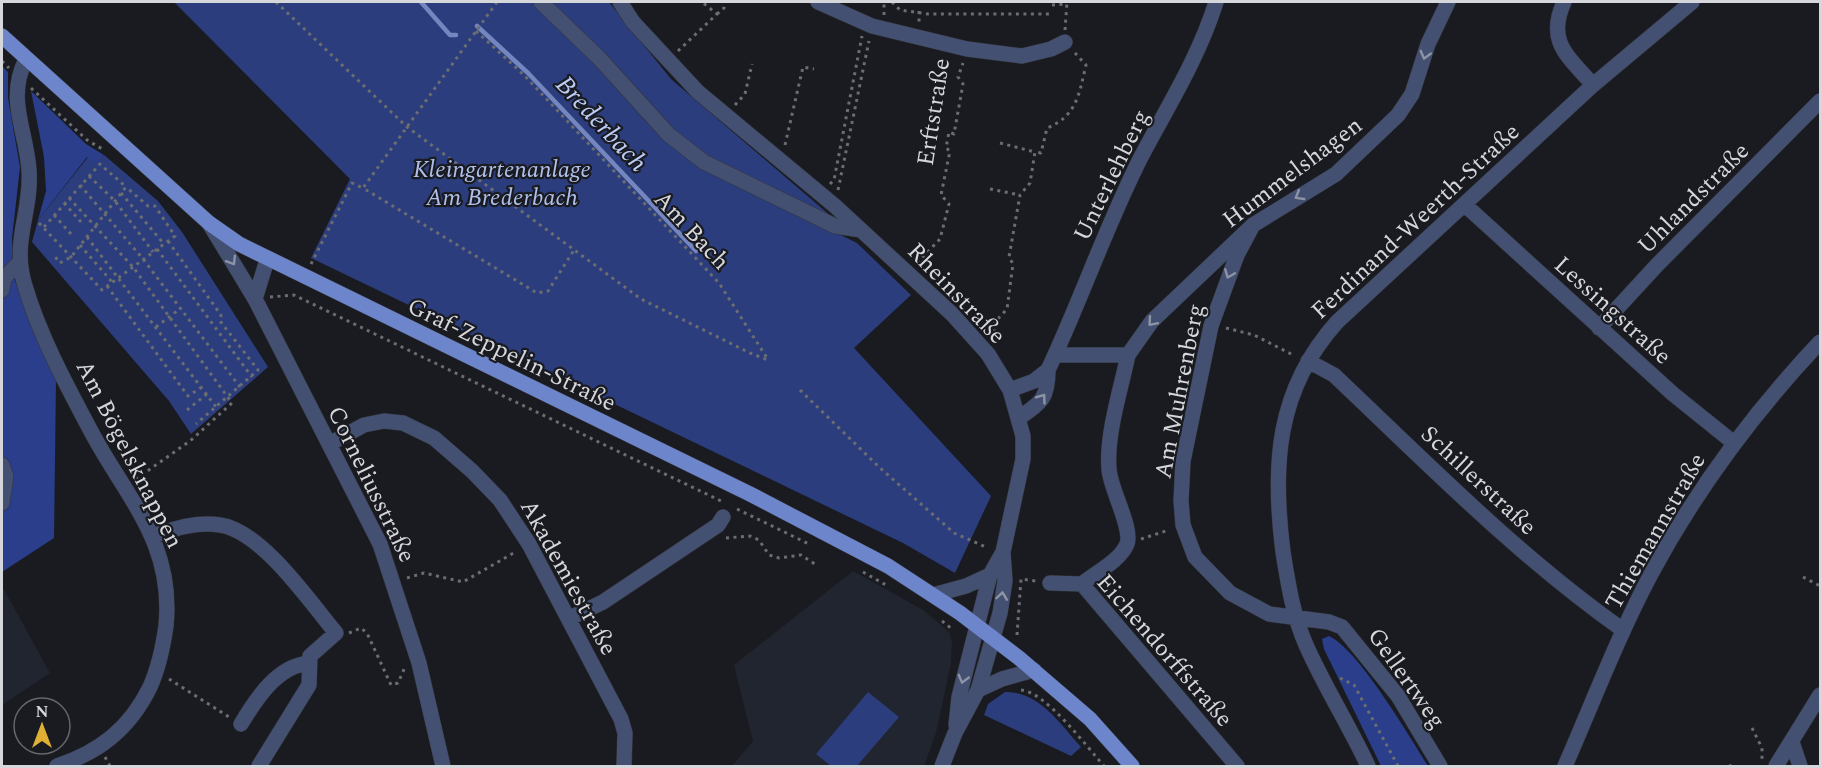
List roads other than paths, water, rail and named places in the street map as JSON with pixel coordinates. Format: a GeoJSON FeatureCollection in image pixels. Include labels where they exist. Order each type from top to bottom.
{"type":"FeatureCollection","features":[{"type":"Feature","properties":{"kind":"main road","name":"Graf-Zeppelin-Straße"},"geometry":{"type":"LineString","coordinates":[[2,36],[209,223],[267,260],[750,494],[888,566],[978,626],[1034,670],[1090,719],[1132,766]]}},
{"type":"Feature","properties":{"kind":"street"},"geometry":{"type":"LineString","coordinates":[[541,2],[600,59],[669,135],[704,162],[835,226],[861,230]]}},
{"type":"Feature","properties":{"kind":"street","name":"Rheinstraße"},"geometry":{"type":"LineString","coordinates":[[620,2],[633,22],[667,60],[726,115],[835,206],[952,314],[988,354],[1010,390],[1019,418],[1023,459],[1003,552],[1005,581],[994,638],[978,690],[956,733]]}},
{"type":"Feature","properties":{"kind":"street","name":"Erftstraße"},"geometry":{"type":"LineString","coordinates":[[818,2],[868,24],[967,50],[1022,56],[1051,50],[1065,42]]}},
{"type":"Feature","properties":{"kind":"street","name":"Unterlehberg"},"geometry":{"type":"LineString","coordinates":[[1019,418],[1038,405],[1048,390],[1048,370],[1110,224],[1141,158],[1184,80],[1207,29],[1216,2]]}},
{"type":"Feature","properties":{"kind":"street","name":"Hummelshagen"},"geometry":{"type":"LineString","coordinates":[[1082,584],[1121,553],[1128,543],[1127,530],[1108,468],[1109,449],[1128,355],[1152,321],[1253,225],[1335,174],[1398,115],[1412,94],[1428,44],[1448,2]]}},
{"type":"Feature","properties":{"kind":"street"},"geometry":{"type":"LineString","coordinates":[[1564,2],[1557,17],[1556,33],[1560,45],[1593,85]]}},
{"type":"Feature","properties":{"kind":"street","name":"Ferdinand-Weerth-Straße"},"geometry":{"type":"LineString","coordinates":[[1368,766],[1306,645],[1296,618],[1277,503],[1278,455],[1296,381],[1316,345],[1337,322],[1593,85],[1692,2]]}},
{"type":"Feature","properties":{"kind":"street","name":"Am Bögelsknappen"},"geometry":{"type":"LineString","coordinates":[[26,59],[18,76],[15,94],[28,169],[28,204],[19,236],[20,262],[38,322],[94,436],[153,536],[164,567],[168,602],[164,643],[158,670],[142,702],[119,732],[83,758],[57,766]]}},
{"type":"Feature","properties":{"kind":"street","name":"Uhlandstraße"},"geometry":{"type":"LineString","coordinates":[[1599,328],[1657,265],[1821,101]]}},
{"type":"Feature","properties":{"kind":"street","name":"Lessingstraße"},"geometry":{"type":"LineString","coordinates":[[1465,205],[1673,394],[1734,443]]}},
{"type":"Feature","properties":{"kind":"street","name":"Corneliusstraße"},"geometry":{"type":"LineString","coordinates":[[209,223],[255,299],[380,544],[419,663],[443,766]]}},
{"type":"Feature","properties":{"kind":"street","name":"Am Muhrenberg"},"geometry":{"type":"LineString","coordinates":[[1253,225],[1237,255],[1211,326],[1183,461],[1181,501],[1187,541],[1207,572],[1230,592],[1269,614],[1296,618]]}},
{"type":"Feature","properties":{"kind":"street"},"geometry":{"type":"LineString","coordinates":[[255,299],[267,260]]}},
{"type":"Feature","properties":{"kind":"street"},"geometry":{"type":"LineString","coordinates":[[2,290],[4,278],[20,262]]}},
{"type":"Feature","properties":{"kind":"street","name":"Thiemannstraße"},"geometry":{"type":"LineString","coordinates":[[1565,766],[1623,630],[1651,573],[1734,443],[1821,342]]}},
{"type":"Feature","properties":{"kind":"street"},"geometry":{"type":"LineString","coordinates":[[1055,356],[1128,355]]}},
{"type":"Feature","properties":{"kind":"street","name":"Schillerstraße"},"geometry":{"type":"LineString","coordinates":[[1308,361],[1334,375],[1515,544],[1572,594],[1623,630]]}},
{"type":"Feature","properties":{"kind":"street"},"geometry":{"type":"LineString","coordinates":[[1010,390],[1034,381],[1048,370]]}},
{"type":"Feature","properties":{"kind":"street","name":"Akademiestraße"},"geometry":{"type":"LineString","coordinates":[[329,444],[364,425],[384,421],[403,423],[434,438],[500,500],[530,543],[621,719],[626,733],[624,766]]}},
{"type":"Feature","properties":{"kind":"street"},"geometry":{"type":"LineString","coordinates":[[2,465],[6,476],[2,502]]}},
{"type":"Feature","properties":{"kind":"street"},"geometry":{"type":"LineString","coordinates":[[570,618],[603,602],[720,521]]}},
{"type":"Feature","properties":{"kind":"street"},"geometry":{"type":"LineString","coordinates":[[153,536],[194,525],[222,525],[235,530],[271,555],[336,633],[310,656],[309,685],[260,766]]}},
{"type":"Feature","properties":{"kind":"street","name":"Rheinstraße"},"geometry":{"type":"LineString","coordinates":[[956,733],[959,697],[990,575],[1003,552]]}},
{"type":"Feature","properties":{"kind":"street"},"geometry":{"type":"LineString","coordinates":[[933,595],[966,586],[990,575]]}},
{"type":"Feature","properties":{"kind":"street","name":"Eichendorffstraße"},"geometry":{"type":"LineString","coordinates":[[1050,582],[1082,584],[1237,766]]}},
{"type":"Feature","properties":{"kind":"street","name":"Gellertweg"},"geometry":{"type":"LineString","coordinates":[[1296,618],[1329,622],[1342,627],[1398,696],[1440,766]]}},
{"type":"Feature","properties":{"kind":"street"},"geometry":{"type":"LineString","coordinates":[[241,724],[267,687],[294,665],[309,663]]}},
{"type":"Feature","properties":{"kind":"street"},"geometry":{"type":"LineString","coordinates":[[978,690],[1002,679],[1034,670]]}},
{"type":"Feature","properties":{"kind":"street"},"geometry":{"type":"LineString","coordinates":[[1776,766],[1821,695]]}},
{"type":"Feature","properties":{"kind":"street"},"geometry":{"type":"LineString","coordinates":[[942,766],[956,733]]}},
{"type":"Feature","properties":{"kind":"street"},"geometry":{"type":"LineString","coordinates":[[1792,742],[1800,766]]}},
{"type":"Feature","properties":{"kind":"waterway","name":"Brederbach"},"geometry":{"type":"LineString","coordinates":[[421,2],[450,35],[456,35]]}},
{"type":"Feature","properties":{"kind":"waterway","name":"Brederbach"},"geometry":{"type":"LineString","coordinates":[[477,26],[528,73],[696,251]]}},
{"type":"Feature","properties":{"kind":"park label","name":"Kleingartenanlage Am Brederbach"},"geometry":{"type":"Point","coordinates":[502,183]}}]}
